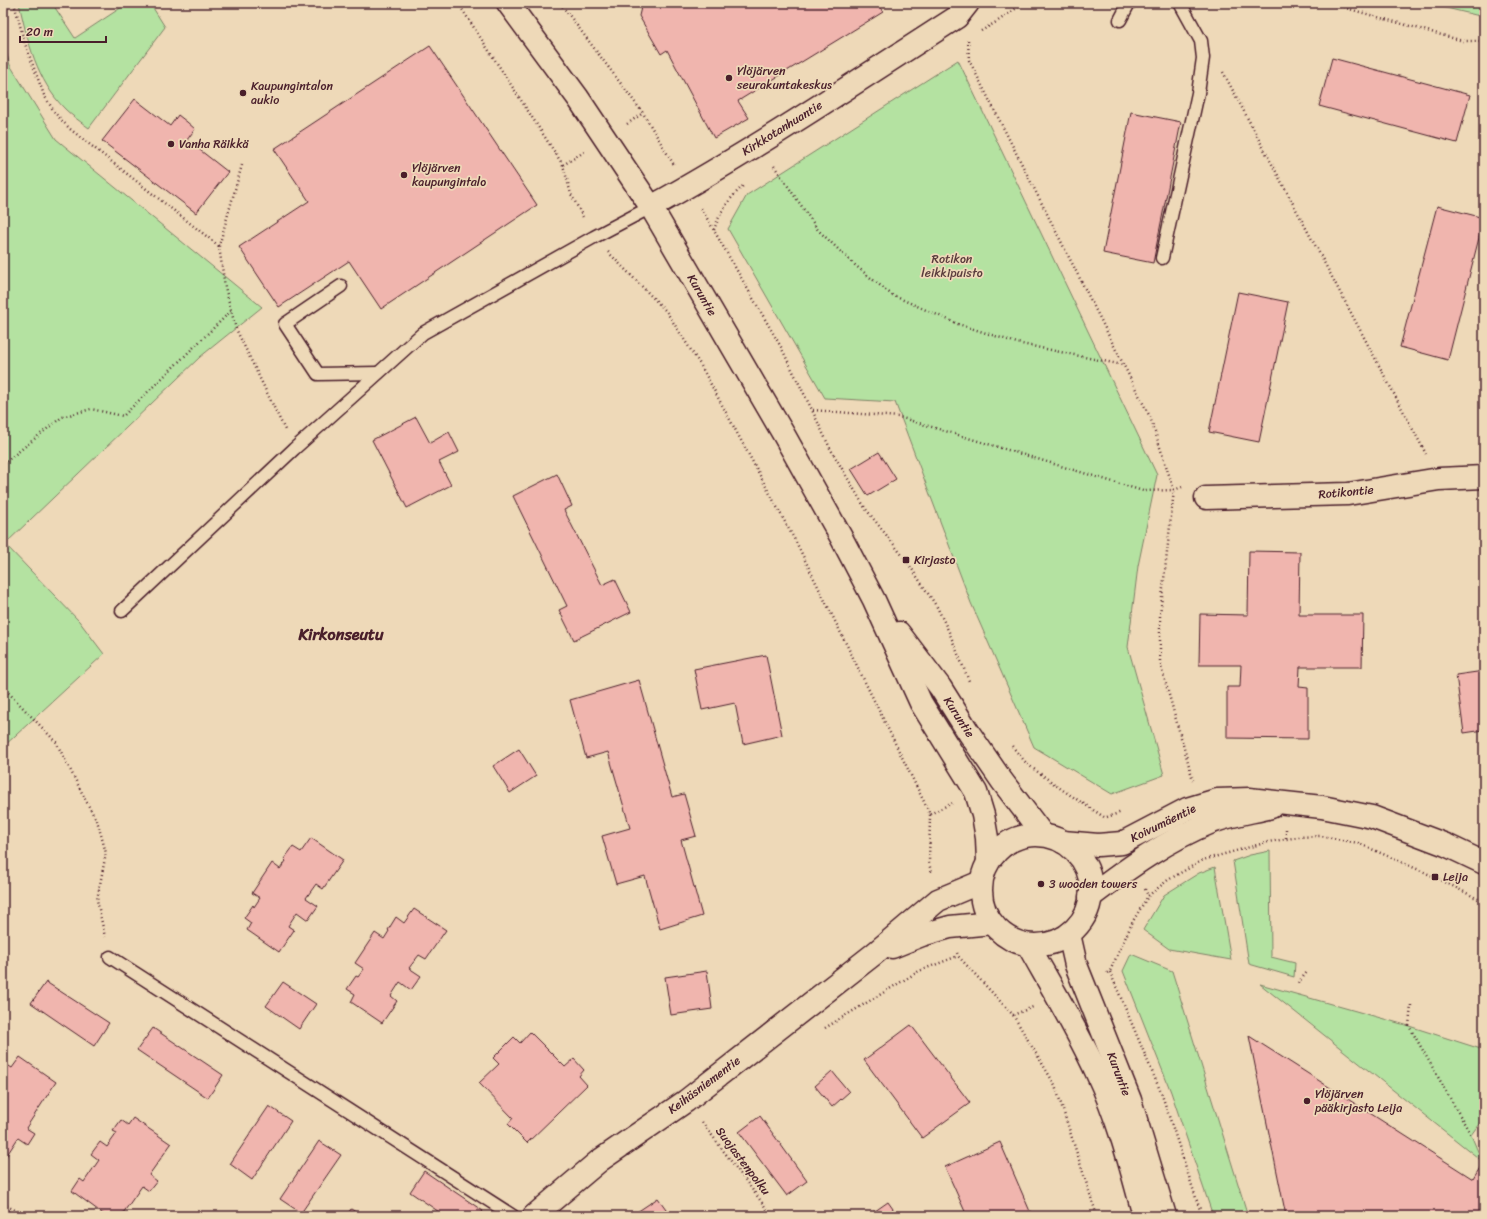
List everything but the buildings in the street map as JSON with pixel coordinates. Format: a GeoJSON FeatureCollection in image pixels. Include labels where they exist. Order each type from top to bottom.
{"type":"FeatureCollection","features":[{"type":"Feature","properties":{"kind":"main road","name":"Kuruntie"},"geometry":{"type":"LineString","coordinates":[[508,3],[578,98],[651,207],[784,435],[874,600],[921,703],[976,792],[983,815],[987,838],[988,862]]}},
{"type":"Feature","properties":{"kind":"main road","name":"Kirkkotanhuantie"},"geometry":{"type":"LineString","coordinates":[[651,207],[688,187],[824,103],[962,10]]}},
{"type":"Feature","properties":{"kind":"main road","name":"Rotikontie"},"geometry":{"type":"LineString","coordinates":[[1206,498],[1348,494],[1439,479],[1484,477]]}},
{"type":"Feature","properties":{"kind":"main road","name":"Kuruntie"},"geometry":{"type":"LineString","coordinates":[[874,600],[940,687],[969,734],[1043,835]]}},
{"type":"Feature","properties":{"kind":"main road","name":"Koivumäentie"},"geometry":{"type":"LineString","coordinates":[[1063,842],[1098,845],[1122,843],[1187,809],[1218,800],[1248,799],[1322,807],[1372,817],[1446,845],[1484,863]]}},
{"type":"Feature","properties":{"kind":"main road","name":"Koivumäentie"},"geometry":{"type":"LineString","coordinates":[[1090,897],[1137,862],[1170,842],[1212,822],[1286,803]]}},
{"type":"Feature","properties":{"kind":"main road"},"geometry":{"type":"LineString","coordinates":[[1027,835],[1054,837],[1063,842],[1076,852],[1086,866],[1090,881],[1090,897],[1087,911],[1069,934],[1057,941],[1028,945],[1002,934],[992,923],[984,910],[981,897],[981,882],[988,862],[998,850],[1012,840],[1027,835]]}},
{"type":"Feature","properties":{"kind":"main road","name":"Keihäsniementie"},"geometry":{"type":"LineString","coordinates":[[534,1216],[599,1161],[686,1101],[874,954],[938,900],[981,882]]}},
{"type":"Feature","properties":{"kind":"main road","name":"Keihäsniementie"},"geometry":{"type":"LineString","coordinates":[[874,954],[922,935],[950,927],[992,923]]}},
{"type":"Feature","properties":{"kind":"main road","name":"Kuruntie"},"geometry":{"type":"LineString","coordinates":[[1069,934],[1076,965],[1130,1100],[1165,1216]]}},
{"type":"Feature","properties":{"kind":"main road","name":"Kuruntie"},"geometry":{"type":"LineString","coordinates":[[1028,945],[1096,1071],[1112,1108],[1144,1216]]}},
{"type":"Feature","properties":{"kind":"lane"},"geometry":{"type":"LineString","coordinates":[[1120,20],[1128,3]]}},
{"type":"Feature","properties":{"kind":"lane"},"geometry":{"type":"LineString","coordinates":[[1162,258],[1198,93],[1203,58],[1201,41],[1180,3]]}},
{"type":"Feature","properties":{"kind":"lane"},"geometry":{"type":"LineString","coordinates":[[122,611],[294,449],[423,333],[594,237],[651,207]]}},
{"type":"Feature","properties":{"kind":"lane"},"geometry":{"type":"LineString","coordinates":[[341,286],[285,324],[318,374],[378,373]]}},
{"type":"Feature","properties":{"kind":"lane"},"geometry":{"type":"LineString","coordinates":[[110,957],[513,1216]]}},
{"type":"Feature","properties":{"kind":"path"},"geometry":{"type":"LineString","coordinates":[[14,3],[25,44],[44,95],[55,114],[70,129],[219,246]]}},
{"type":"Feature","properties":{"kind":"path"},"geometry":{"type":"LineString","coordinates":[[458,3],[563,165],[571,194],[594,237],[666,311],[701,366],[798,546],[930,814],[929,864],[938,900]]}},
{"type":"Feature","properties":{"kind":"path"},"geometry":{"type":"LineString","coordinates":[[560,3],[643,113],[688,187],[781,347],[830,448],[865,508],[906,560],[937,607],[970,682]]}},
{"type":"Feature","properties":{"kind":"path"},"geometry":{"type":"LineString","coordinates":[[1328,3],[1463,41],[1484,41]]}},
{"type":"Feature","properties":{"kind":"path"},"geometry":{"type":"LineString","coordinates":[[962,10],[968,38],[968,60],[1150,416],[1174,490],[1160,615],[1160,663],[1193,781]]}},
{"type":"Feature","properties":{"kind":"path"},"geometry":{"type":"LineString","coordinates":[[1201,41],[1219,65],[1426,455]]}},
{"type":"Feature","properties":{"kind":"path"},"geometry":{"type":"LineString","coordinates":[[771,161],[818,230],[856,266],[892,295],[958,324],[1017,343],[1124,365]]}},
{"type":"Feature","properties":{"kind":"path"},"geometry":{"type":"LineString","coordinates":[[242,165],[219,246],[225,287],[236,329],[294,449]]}},
{"type":"Feature","properties":{"kind":"path"},"geometry":{"type":"LineString","coordinates":[[3,464],[62,418],[91,409],[123,416],[231,311]]}},
{"type":"Feature","properties":{"kind":"path"},"geometry":{"type":"LineString","coordinates":[[812,410],[899,417],[1143,491],[1174,490]]}},
{"type":"Feature","properties":{"kind":"path"},"geometry":{"type":"LineString","coordinates":[[3,687],[56,742],[98,824],[106,853],[97,900],[110,957]]}},
{"type":"Feature","properties":{"kind":"path"},"geometry":{"type":"LineString","coordinates":[[1007,741],[1027,764],[1064,791],[1105,817],[1122,843]]}},
{"type":"Feature","properties":{"kind":"path"},"geometry":{"type":"LineString","coordinates":[[1202,1216],[1162,1095],[1110,971],[1132,921],[1148,896],[1168,880],[1203,860],[1268,842],[1299,837],[1321,836],[1358,843],[1435,877],[1484,902]]}},
{"type":"Feature","properties":{"kind":"path"},"geometry":{"type":"LineString","coordinates":[[950,927],[958,956],[1013,1015],[1055,1085],[1097,1216]]}},
{"type":"Feature","properties":{"kind":"path"},"geometry":{"type":"LineString","coordinates":[[1298,983],[1307,972]]}},
{"type":"Feature","properties":{"kind":"path"},"geometry":{"type":"LineString","coordinates":[[1411,1005],[1409,1026],[1472,1135]]}},
{"type":"Feature","properties":{"kind":"path"},"geometry":{"type":"LineString","coordinates":[[1484,1032],[1482,1050],[1484,1069]]}},
{"type":"Feature","properties":{"kind":"path","name":"Suojastenpolku"},"geometry":{"type":"LineString","coordinates":[[699,1117],[772,1216]]}},
{"type":"Feature","properties":{"kind":"path"},"geometry":{"type":"LineString","coordinates":[[3,1204],[27,1216]]}},
{"type":"Feature","properties":{"kind":"green space"},"geometry":{"type":"Polygon","coordinates":[[[19,3],[52,3],[75,38],[128,3],[150,3],[165,27],[89,128],[65,109],[47,86],[34,59],[19,3]]]}},
{"type":"Feature","properties":{"kind":"green space"},"geometry":{"type":"Polygon","coordinates":[[[1425,3],[1484,3],[1484,17],[1425,3]]]}},
{"type":"Feature","properties":{"kind":"green space"},"geometry":{"type":"Polygon","coordinates":[[[3,41],[10,65],[56,139],[262,307],[200,357],[5,544],[79,621],[104,654],[3,747],[3,41]]]}},
{"type":"Feature","properties":{"kind":"green space","name":"Rotikon leikkipuisto"},"geometry":{"type":"Polygon","coordinates":[[[958,60],[1157,475],[1138,566],[1128,647],[1164,775],[1112,794],[1034,747],[971,603],[895,402],[825,398],[728,229],[747,195],[958,60]]]}},
{"type":"Feature","properties":{"kind":"green space"},"geometry":{"type":"Polygon","coordinates":[[[1270,851],[1271,957],[1295,963],[1294,977],[1249,964],[1233,861],[1250,855],[1270,851]]]}},
{"type":"Feature","properties":{"kind":"green space"},"geometry":{"type":"Polygon","coordinates":[[[1215,867],[1231,960],[1169,949],[1143,930],[1164,895],[1199,873],[1215,867]]]}},
{"type":"Feature","properties":{"kind":"green space"},"geometry":{"type":"Polygon","coordinates":[[[1131,954],[1172,971],[1248,1216],[1213,1216],[1171,1092],[1123,971],[1131,954]]]}},
{"type":"Feature","properties":{"kind":"green space"},"geometry":{"type":"Polygon","coordinates":[[[1260,984],[1409,1026],[1484,1050],[1484,1117],[1471,1135],[1482,1161],[1260,984]]]}},
{"type":"Feature","properties":{"kind":"place","name":"Ylöjärven seurakuntakeskus"},"geometry":{"type":"Point","coordinates":[729,78]}},
{"type":"Feature","properties":{"kind":"place","name":"Kaupungintalon aukio"},"geometry":{"type":"Point","coordinates":[243,93]}},
{"type":"Feature","properties":{"kind":"place","name":"Vanha Räikkä"},"geometry":{"type":"Point","coordinates":[171,144]}},
{"type":"Feature","properties":{"kind":"place","name":"Ylöjärven kaupungintalo"},"geometry":{"type":"Point","coordinates":[404,175]}},
{"type":"Feature","properties":{"kind":"place","name":"Kirjasto"},"geometry":{"type":"Point","coordinates":[906,560]}},
{"type":"Feature","properties":{"kind":"place","name":"Leija"},"geometry":{"type":"Point","coordinates":[1435,877]}},
{"type":"Feature","properties":{"kind":"place","name":"3 wooden towers"},"geometry":{"type":"Point","coordinates":[1041,884]}},
{"type":"Feature","properties":{"kind":"place","name":"Ylöjärven pääkirjasto Leija"},"geometry":{"type":"Point","coordinates":[1307,1101]}},
{"type":"Feature","properties":{"kind":"district","name":"Kirkonseutu"},"geometry":{"type":"Point","coordinates":[341,634]}}]}
